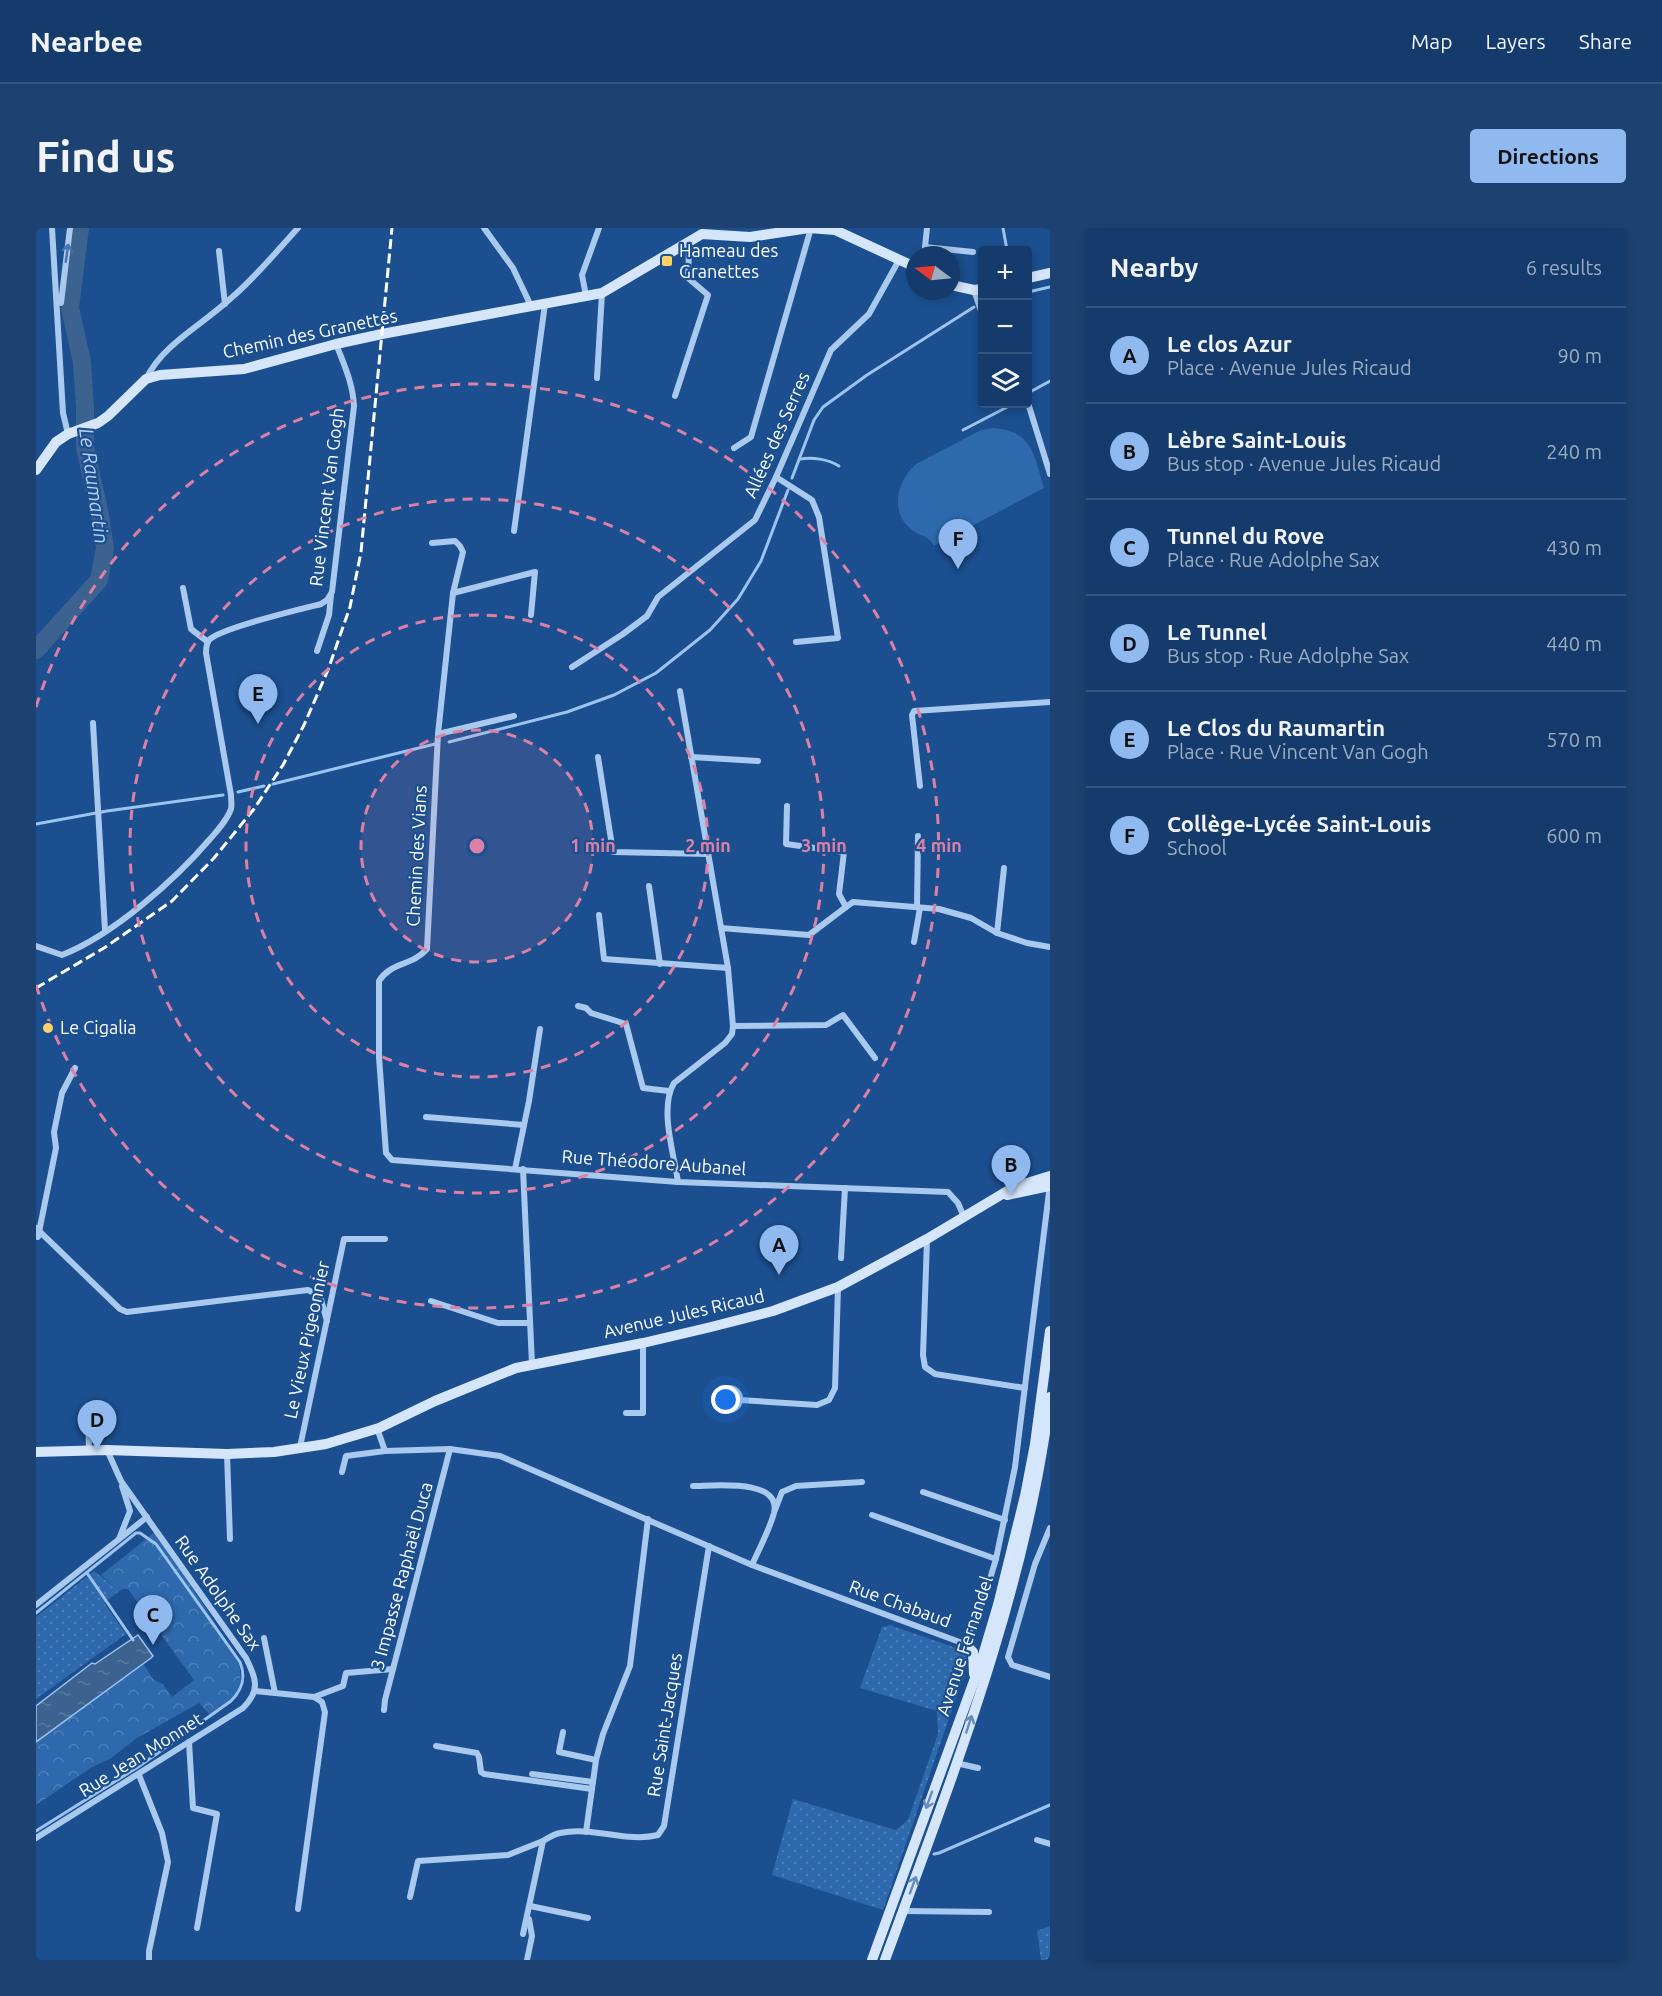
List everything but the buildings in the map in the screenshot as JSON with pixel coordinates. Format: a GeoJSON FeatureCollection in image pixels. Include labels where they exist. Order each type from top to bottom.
{"type":"FeatureCollection","features":[{"type":"Feature","properties":{"kind":"street"},"geometry":{"type":"LineString","coordinates":[[52,228],[63,413],[68,434]]}},
{"type":"Feature","properties":{"kind":"street"},"geometry":{"type":"LineString","coordinates":[[59,319],[70,228]]}},
{"type":"Feature","properties":{"kind":"street"},"geometry":{"type":"LineString","coordinates":[[36,470],[56,442],[68,434],[98,423],[146,379],[151,368],[170,347],[247,284],[298,228]]}},
{"type":"Feature","properties":{"kind":"street"},"geometry":{"type":"LineString","coordinates":[[484,228],[513,268],[531,306]]}},
{"type":"Feature","properties":{"kind":"street"},"geometry":{"type":"LineString","coordinates":[[585,297],[582,275],[599,228]]}},
{"type":"Feature","properties":{"kind":"street"},"geometry":{"type":"LineString","coordinates":[[734,448],[751,437],[811,228]]}},
{"type":"Feature","properties":{"kind":"street"},"geometry":{"type":"LineString","coordinates":[[703,231],[750,237],[811,228],[835,230],[906,263]]}},
{"type":"Feature","properties":{"kind":"street"},"geometry":{"type":"LineString","coordinates":[[925,246],[927,228]]}},
{"type":"Feature","properties":{"kind":"street","name":"Chemin des Granettes"},"geometry":{"type":"LineString","coordinates":[[146,379],[160,375],[244,369],[336,344],[602,293],[703,231]]}},
{"type":"Feature","properties":{"kind":"street"},"geometry":{"type":"LineString","coordinates":[[675,396],[708,295],[688,278],[690,251],[685,244]]}},
{"type":"Feature","properties":{"kind":"street"},"geometry":{"type":"LineString","coordinates":[[219,251],[225,304]]}},
{"type":"Feature","properties":{"kind":"street"},"geometry":{"type":"LineString","coordinates":[[960,251],[973,252]]}},
{"type":"Feature","properties":{"kind":"street","name":"Allées des Serres"},"geometry":{"type":"LineString","coordinates":[[572,667],[647,616],[658,597],[755,520],[831,350],[869,314],[899,260]]}},
{"type":"Feature","properties":{"kind":"street"},"geometry":{"type":"LineString","coordinates":[[1032,277],[1050,273]]}},
{"type":"Feature","properties":{"kind":"street"},"geometry":{"type":"LineString","coordinates":[[960,287],[978,290]]}},
{"type":"Feature","properties":{"kind":"street"},"geometry":{"type":"LineString","coordinates":[[597,378],[602,293]]}},
{"type":"Feature","properties":{"kind":"street"},"geometry":{"type":"LineString","coordinates":[[514,531],[545,303]]}},
{"type":"Feature","properties":{"kind":"street","name":"Rue Vincent Van Gogh"},"geometry":{"type":"LineString","coordinates":[[208,642],[218,633],[321,603],[327,600],[332,592],[354,406],[354,393],[336,344]]}},
{"type":"Feature","properties":{"kind":"street"},"geometry":{"type":"LineString","coordinates":[[1030,408],[1050,474]]}},
{"type":"Feature","properties":{"kind":"street"},"geometry":{"type":"LineString","coordinates":[[776,477],[812,500],[819,517],[838,638],[796,642]]}},
{"type":"Feature","properties":{"kind":"street","name":"Chemin des Vians"},"geometry":{"type":"LineString","coordinates":[[432,543],[455,541],[463,552],[453,593],[438,734],[427,949],[419,958],[384,972],[379,981],[379,1057],[386,1153],[392,1160],[523,1169]]}},
{"type":"Feature","properties":{"kind":"street"},"geometry":{"type":"LineString","coordinates":[[453,593],[535,572],[531,615]]}},
{"type":"Feature","properties":{"kind":"street"},"geometry":{"type":"LineString","coordinates":[[36,946],[62,955],[79,948],[141,905],[197,855],[223,824],[232,808],[206,653],[208,642],[191,629],[183,588]]}},
{"type":"Feature","properties":{"kind":"street"},"geometry":{"type":"LineString","coordinates":[[317,651],[329,615],[332,592]]}},
{"type":"Feature","properties":{"kind":"street"},"geometry":{"type":"LineString","coordinates":[[678,1182],[667,1113],[669,1091],[674,1083],[725,1043],[732,1034],[733,1026],[728,968],[680,691]]}},
{"type":"Feature","properties":{"kind":"street"},"geometry":{"type":"LineString","coordinates":[[920,786],[912,715],[914,711],[1050,702]]}},
{"type":"Feature","properties":{"kind":"street"},"geometry":{"type":"LineString","coordinates":[[438,734],[514,716]]}},
{"type":"Feature","properties":{"kind":"street"},"geometry":{"type":"LineString","coordinates":[[93,723],[105,930]]}},
{"type":"Feature","properties":{"kind":"street"},"geometry":{"type":"LineString","coordinates":[[598,757],[613,852],[708,854]]}},
{"type":"Feature","properties":{"kind":"street"},"geometry":{"type":"LineString","coordinates":[[691,757],[758,761]]}},
{"type":"Feature","properties":{"kind":"street"},"geometry":{"type":"LineString","coordinates":[[787,806],[786,844],[843,852],[839,894],[846,907]]}},
{"type":"Feature","properties":{"kind":"street"},"geometry":{"type":"LineString","coordinates":[[914,942],[918,908],[918,836]]}},
{"type":"Feature","properties":{"kind":"street"},"geometry":{"type":"LineString","coordinates":[[997,933],[1004,868]]}},
{"type":"Feature","properties":{"kind":"street"},"geometry":{"type":"LineString","coordinates":[[649,886],[660,964]]}},
{"type":"Feature","properties":{"kind":"street"},"geometry":{"type":"LineString","coordinates":[[721,928],[809,935],[852,902],[939,909],[970,918],[997,933],[1027,943],[1050,947]]}},
{"type":"Feature","properties":{"kind":"street"},"geometry":{"type":"LineString","coordinates":[[599,915],[604,959],[728,968]]}},
{"type":"Feature","properties":{"kind":"street"},"geometry":{"type":"LineString","coordinates":[[578,1006],[586,1008],[591,1013],[626,1024],[643,1088],[669,1091]]}},
{"type":"Feature","properties":{"kind":"street"},"geometry":{"type":"LineString","coordinates":[[733,1026],[826,1025],[843,1015],[875,1058]]}},
{"type":"Feature","properties":{"kind":"street"},"geometry":{"type":"LineString","coordinates":[[515,1168],[540,1029]]}},
{"type":"Feature","properties":{"kind":"street"},"geometry":{"type":"LineString","coordinates":[[75,1068],[62,1093],[54,1132],[56,1148],[38,1232],[120,1309],[127,1312],[309,1290],[320,1296],[327,1321]]}},
{"type":"Feature","properties":{"kind":"street"},"geometry":{"type":"LineString","coordinates":[[426,1117],[524,1125]]}},
{"type":"Feature","properties":{"kind":"street"},"geometry":{"type":"LineString","coordinates":[[523,1169],[532,1364]]}},
{"type":"Feature","properties":{"kind":"street","name":"Rue Théodore Aubanel"},"geometry":{"type":"LineString","coordinates":[[523,1169],[678,1182],[948,1192],[958,1203],[964,1218]]}},
{"type":"Feature","properties":{"kind":"street","name":"Avenue Jules Ricaud"},"geometry":{"type":"LineString","coordinates":[[36,1452],[107,1450],[228,1454],[274,1452],[326,1444],[377,1428],[435,1401],[516,1368],[643,1343],[773,1311],[838,1287],[964,1218],[1014,1187],[1050,1176]]}},
{"type":"Feature","properties":{"kind":"street","name":"Avenue Jules Ricaud"},"geometry":{"type":"LineString","coordinates":[[998,1198],[1050,1185]]}},
{"type":"Feature","properties":{"kind":"street","name":"Rue Chabaud"},"geometry":{"type":"LineString","coordinates":[[342,1472],[346,1456],[385,1451],[450,1449],[500,1456],[752,1566],[965,1644],[986,1592],[1005,1520],[1018,1447],[1050,1185]]}},
{"type":"Feature","properties":{"kind":"street"},"geometry":{"type":"LineString","coordinates":[[841,1258],[845,1188]]}},
{"type":"Feature","properties":{"kind":"street","name":"Le Vieux Pigeonnier"},"geometry":{"type":"LineString","coordinates":[[300,1447],[344,1239],[386,1239]]}},
{"type":"Feature","properties":{"kind":"street"},"geometry":{"type":"LineString","coordinates":[[927,1239],[923,1355],[926,1367],[935,1374],[1025,1388]]}},
{"type":"Feature","properties":{"kind":"street"},"geometry":{"type":"LineString","coordinates":[[740,1400],[817,1405],[829,1400],[835,1388],[838,1287]]}},
{"type":"Feature","properties":{"kind":"street"},"geometry":{"type":"LineString","coordinates":[[432,1301],[498,1323],[530,1323]]}},
{"type":"Feature","properties":{"kind":"street","name":"Avenue Fernandel"},"geometry":{"type":"LineString","coordinates":[[872,1960],[972,1686],[998,1605],[1025,1496],[1035,1444],[1050,1331]]}},
{"type":"Feature","properties":{"kind":"street"},"geometry":{"type":"LineString","coordinates":[[626,1413],[643,1413],[643,1343]]}},
{"type":"Feature","properties":{"kind":"street","name":"Avenue Fernandel"},"geometry":{"type":"LineString","coordinates":[[885,1960],[956,1763],[999,1631],[1025,1534],[1050,1397]]}},
{"type":"Feature","properties":{"kind":"street"},"geometry":{"type":"LineString","coordinates":[[88,1411],[89,1450]]}},
{"type":"Feature","properties":{"kind":"street"},"geometry":{"type":"LineString","coordinates":[[377,1428],[385,1451]]}},
{"type":"Feature","properties":{"kind":"street"},"geometry":{"type":"LineString","coordinates":[[1025,1534],[1050,1437]]}},
{"type":"Feature","properties":{"kind":"street","name":"3 Impasse Raphaël Duca"},"geometry":{"type":"LineString","coordinates":[[384,1710],[450,1449]]}},
{"type":"Feature","properties":{"kind":"street","name":"Rue Adolphe Sax"},"geometry":{"type":"LineString","coordinates":[[107,1450],[121,1481],[246,1658],[255,1676],[255,1691]]}},
{"type":"Feature","properties":{"kind":"street"},"geometry":{"type":"LineString","coordinates":[[228,1454],[230,1539]]}},
{"type":"Feature","properties":{"kind":"street"},"geometry":{"type":"LineString","coordinates":[[119,1539],[130,1511],[121,1481]]}},
{"type":"Feature","properties":{"kind":"street"},"geometry":{"type":"LineString","coordinates":[[752,1566],[782,1492],[796,1486],[862,1482]]}},
{"type":"Feature","properties":{"kind":"street"},"geometry":{"type":"LineString","coordinates":[[693,1486],[750,1487],[764,1490],[772,1498],[774,1511]]}},
{"type":"Feature","properties":{"kind":"street"},"geometry":{"type":"LineString","coordinates":[[923,1492],[1005,1520]]}},
{"type":"Feature","properties":{"kind":"street"},"geometry":{"type":"LineString","coordinates":[[130,1511],[142,1509]]}},
{"type":"Feature","properties":{"kind":"street"},"geometry":{"type":"LineString","coordinates":[[872,1515],[996,1559]]}},
{"type":"Feature","properties":{"kind":"street"},"geometry":{"type":"LineString","coordinates":[[36,1605],[147,1517]]}},
{"type":"Feature","properties":{"kind":"street"},"geometry":{"type":"LineString","coordinates":[[586,1832],[596,1760],[603,1734],[630,1666],[648,1519]]}},
{"type":"Feature","properties":{"kind":"street"},"geometry":{"type":"LineString","coordinates":[[1050,1528],[1035,1564],[1008,1657],[1012,1665],[1050,1677]]}},
{"type":"Feature","properties":{"kind":"street","name":"Rue Saint-Jacques"},"geometry":{"type":"LineString","coordinates":[[410,1896],[418,1861],[508,1855],[559,1833],[586,1832],[645,1839],[658,1835],[664,1826],[709,1546]]}},
{"type":"Feature","properties":{"kind":"street","name":"Rue Adolphe Sax"},"geometry":{"type":"LineString","coordinates":[[264,1638],[275,1693]]}},
{"type":"Feature","properties":{"kind":"street"},"geometry":{"type":"LineString","coordinates":[[965,1644],[974,1656],[972,1686]]}},
{"type":"Feature","properties":{"kind":"street"},"geometry":{"type":"LineString","coordinates":[[314,1697],[343,1686],[346,1673],[393,1670]]}},
{"type":"Feature","properties":{"kind":"street"},"geometry":{"type":"LineString","coordinates":[[255,1691],[314,1697],[322,1702],[325,1712],[298,1909]]}},
{"type":"Feature","properties":{"kind":"street","name":"Rue Jean Monnet"},"geometry":{"type":"LineString","coordinates":[[36,1838],[243,1708],[252,1699],[255,1691]]}},
{"type":"Feature","properties":{"kind":"street"},"geometry":{"type":"LineString","coordinates":[[563,1732],[559,1752],[596,1760]]}},
{"type":"Feature","properties":{"kind":"street"},"geometry":{"type":"LineString","coordinates":[[189,1742],[193,1808],[217,1814],[197,1928]]}},
{"type":"Feature","properties":{"kind":"street"},"geometry":{"type":"LineString","coordinates":[[436,1746],[477,1752],[481,1772],[484,1774],[593,1785]]}},
{"type":"Feature","properties":{"kind":"street"},"geometry":{"type":"LineString","coordinates":[[956,1763],[978,1768]]}},
{"type":"Feature","properties":{"kind":"street"},"geometry":{"type":"LineString","coordinates":[[532,1774],[593,1785]]}},
{"type":"Feature","properties":{"kind":"street"},"geometry":{"type":"LineString","coordinates":[[139,1775],[162,1833],[168,1862],[149,1960]]}},
{"type":"Feature","properties":{"kind":"street"},"geometry":{"type":"LineString","coordinates":[[1037,1840],[1050,1844]]}},
{"type":"Feature","properties":{"kind":"street"},"geometry":{"type":"LineString","coordinates":[[523,1934],[543,1841]]}},
{"type":"Feature","properties":{"kind":"street"},"geometry":{"type":"LineString","coordinates":[[530,1906],[588,1918]]}},
{"type":"Feature","properties":{"kind":"street"},"geometry":{"type":"LineString","coordinates":[[903,1911],[990,1912]]}},
{"type":"Feature","properties":{"kind":"street"},"geometry":{"type":"LineString","coordinates":[[527,1960],[532,1935],[528,1915]]}},
{"type":"Feature","properties":{"kind":"green space"},"geometry":{"type":"Polygon","coordinates":[[[993,428],[1016,434],[1030,447],[1044,488],[934,546],[927,538],[912,530],[900,514],[898,497],[904,479],[916,464],[981,430],[993,428]]]}},
{"type":"Feature","properties":{"kind":"green space"},"geometry":{"type":"Polygon","coordinates":[[[156,1531],[238,1659],[241,1680],[238,1693],[212,1717],[199,1703],[137,1738],[110,1759],[92,1767],[36,1805],[36,1743],[143,1663],[153,1679],[163,1684],[172,1697],[194,1680],[128,1589],[117,1589],[101,1575],[156,1531]]]}},
{"type":"Feature","properties":{"kind":"green space"},"geometry":{"type":"Polygon","coordinates":[[[94,1571],[117,1589],[122,1589],[104,1603],[126,1634],[36,1699],[36,1617],[94,1571]]]}},
{"type":"Feature","properties":{"kind":"green space"},"geometry":{"type":"Polygon","coordinates":[[[890,1625],[962,1650],[967,1659],[964,1675],[883,1910],[772,1875],[793,1799],[896,1830],[908,1820],[938,1734],[937,1711],[860,1688],[882,1627],[890,1625]]]}},
{"type":"Feature","properties":{"kind":"green space"},"geometry":{"type":"Polygon","coordinates":[[[1050,1926],[1050,1960],[1041,1960],[1037,1931],[1050,1926]]]}},
{"type":"Feature","properties":{"kind":"water"},"geometry":{"type":"Polygon","coordinates":[[[138,1635],[153,1656],[36,1742],[36,1706],[92,1663],[95,1664],[138,1635]]]}},
{"type":"Feature","properties":{"kind":"waterway","name":"Le Raumartin"},"geometry":{"type":"LineString","coordinates":[[36,650],[99,580],[105,548],[85,447],[82,362],[70,308],[80,228]]}},
{"type":"Feature","properties":{"kind":"waterway"},"geometry":{"type":"LineString","coordinates":[[1003,228],[1006,246]]}},
{"type":"Feature","properties":{"kind":"waterway"},"geometry":{"type":"LineString","coordinates":[[1032,291],[1050,287]]}},
{"type":"Feature","properties":{"kind":"waterway"},"geometry":{"type":"LineString","coordinates":[[792,478],[814,420],[823,407],[867,375],[974,307]]}},
{"type":"Feature","properties":{"kind":"waterway"},"geometry":{"type":"LineString","coordinates":[[1032,391],[1050,381]]}},
{"type":"Feature","properties":{"kind":"waterway"},"geometry":{"type":"LineString","coordinates":[[963,430],[1005,408]]}},
{"type":"Feature","properties":{"kind":"waterway"},"geometry":{"type":"LineString","coordinates":[[800,459],[820,459],[839,466]]}},
{"type":"Feature","properties":{"kind":"waterway"},"geometry":{"type":"LineString","coordinates":[[449,742],[567,712],[614,695],[656,673],[710,630],[738,599],[761,561],[788,490]]}},
{"type":"Feature","properties":{"kind":"waterway"},"geometry":{"type":"LineString","coordinates":[[273,784],[435,744]]}},
{"type":"Feature","properties":{"kind":"waterway"},"geometry":{"type":"LineString","coordinates":[[238,792],[264,786]]}},
{"type":"Feature","properties":{"kind":"waterway"},"geometry":{"type":"LineString","coordinates":[[36,824],[107,811],[223,795]]}},
{"type":"Feature","properties":{"kind":"waterway"},"geometry":{"type":"LineString","coordinates":[[36,1613],[136,1533],[140,1533],[156,1544],[240,1662],[243,1673],[241,1687],[231,1701],[138,1767],[36,1831]]}},
{"type":"Feature","properties":{"kind":"waterway"},"geometry":{"type":"LineString","coordinates":[[87,1573],[133,1640]]}},
{"type":"Feature","properties":{"kind":"waterway"},"geometry":{"type":"LineString","coordinates":[[934,1854],[1050,1805]]}},
{"type":"Feature","properties":{"kind":"railway"},"geometry":{"type":"LineString","coordinates":[[36,988],[104,948],[172,901],[214,858],[254,809],[283,765],[304,725],[328,670],[350,607],[361,552],[392,228]]}},
{"type":"Feature","properties":{"kind":"place","name":"Hameau des Granettes"},"geometry":{"type":"Point","coordinates":[667,261]}},
{"type":"Feature","properties":{"kind":"place","name":"Collège-Lycée Saint-Louis"},"geometry":{"type":"Point","coordinates":[958,569]}},
{"type":"Feature","properties":{"kind":"place","name":"Le Clos du Raumartin"},"geometry":{"type":"Point","coordinates":[258,724]}},
{"type":"Feature","properties":{"kind":"place","name":"Le Cigalia"},"geometry":{"type":"Point","coordinates":[48,1028]}},
{"type":"Feature","properties":{"kind":"place","name":"Lèbre Saint-Louis"},"geometry":{"type":"Point","coordinates":[1011,1195]}},
{"type":"Feature","properties":{"kind":"place","name":"Le clos Azur"},"geometry":{"type":"Point","coordinates":[779,1275]}},
{"type":"Feature","properties":{"kind":"place","name":"Le Tunnel"},"geometry":{"type":"Point","coordinates":[97,1450]}},
{"type":"Feature","properties":{"kind":"place","name":"Tunnel du Rove"},"geometry":{"type":"Point","coordinates":[153,1645]}}]}
